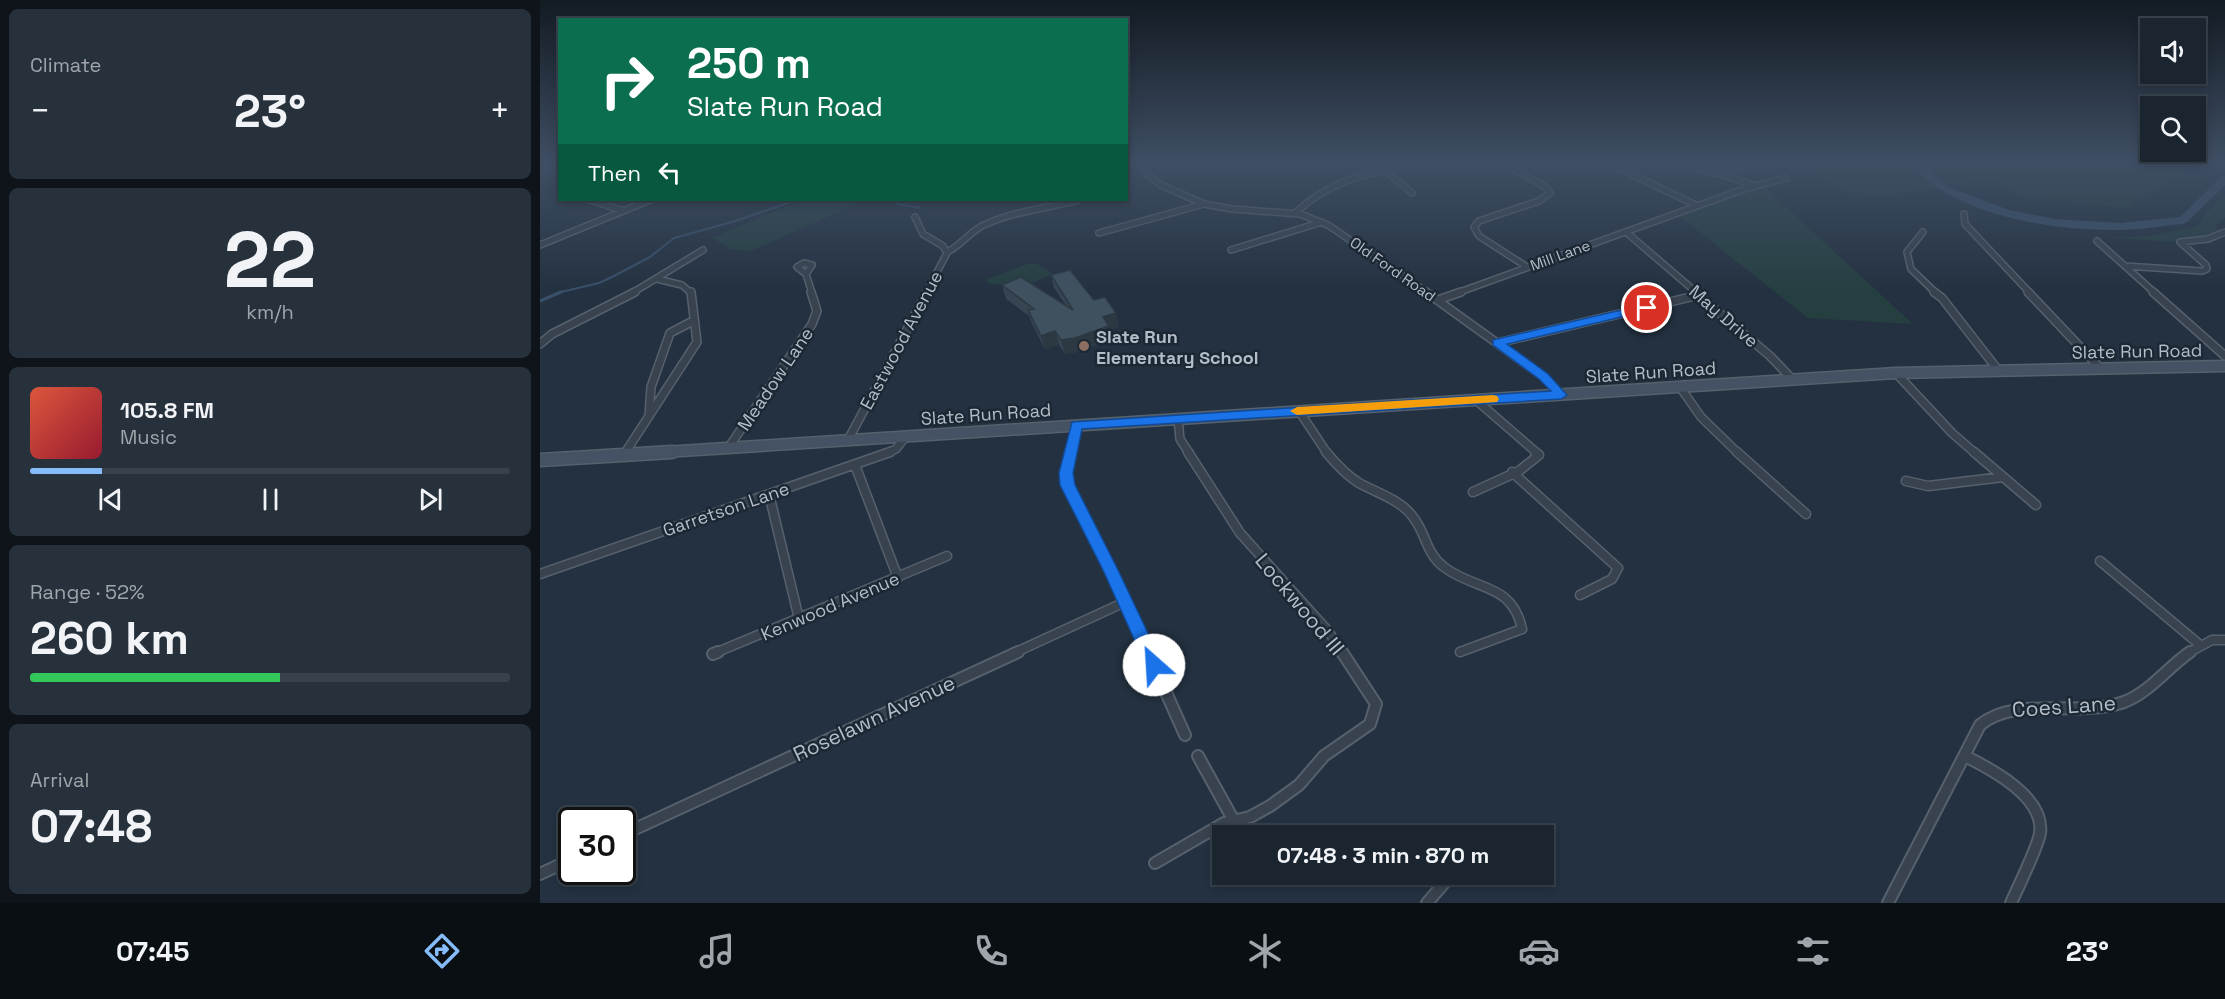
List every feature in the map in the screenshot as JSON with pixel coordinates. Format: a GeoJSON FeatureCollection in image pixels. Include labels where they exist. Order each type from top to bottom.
{"type":"FeatureCollection","features":[{"type":"Feature","properties":{"kind":"street"},"geometry":{"type":"LineString","coordinates":[[609,206],[621,210]]}},
{"type":"Feature","properties":{"kind":"street"},"geometry":{"type":"LineString","coordinates":[[540,245],[632,206]]}},
{"type":"Feature","properties":{"kind":"street"},"geometry":{"type":"LineString","coordinates":[[947,252],[960,246],[969,233],[985,224],[1055,206]]}},
{"type":"Feature","properties":{"kind":"street"},"geometry":{"type":"LineString","coordinates":[[1099,232],[1196,206]]}},
{"type":"Feature","properties":{"kind":"street","name":"Old Ford Road"},"geometry":{"type":"LineString","coordinates":[[1216,206],[1295,213],[1322,222],[1438,300],[1544,376],[1561,395]]}},
{"type":"Feature","properties":{"kind":"street"},"geometry":{"type":"LineString","coordinates":[[1295,213],[1303,206]]}},
{"type":"Feature","properties":{"kind":"street"},"geometry":{"type":"LineString","coordinates":[[1523,206],[1482,219],[1474,227],[1479,236],[1527,267]]}},
{"type":"Feature","properties":{"kind":"street","name":"Mill Lane"},"geometry":{"type":"LineString","coordinates":[[1438,300],[1698,206]]}},
{"type":"Feature","properties":{"kind":"street"},"geometry":{"type":"LineString","coordinates":[[1964,214],[1965,224],[2100,368]]}},
{"type":"Feature","properties":{"kind":"street","name":"Eastwood Avenue"},"geometry":{"type":"LineString","coordinates":[[848,440],[947,252],[943,246],[923,234],[915,217]]}},
{"type":"Feature","properties":{"kind":"street"},"geometry":{"type":"LineString","coordinates":[[1231,250],[1322,222]]}},
{"type":"Feature","properties":{"kind":"street","name":"May Drive"},"geometry":{"type":"LineString","coordinates":[[1626,232],[1770,356],[1793,380]]}},
{"type":"Feature","properties":{"kind":"street"},"geometry":{"type":"LineString","coordinates":[[1923,232],[1907,252],[1911,269],[1942,298],[1998,370]]}},
{"type":"Feature","properties":{"kind":"street"},"geometry":{"type":"LineString","coordinates":[[2125,266],[2202,271],[2207,269],[2206,265],[2180,243],[2208,239],[2225,232]]}},
{"type":"Feature","properties":{"kind":"street"},"geometry":{"type":"LineString","coordinates":[[2097,240],[2225,357]]}},
{"type":"Feature","properties":{"kind":"street"},"geometry":{"type":"LineString","coordinates":[[540,344],[552,334],[657,279],[703,250]]}},
{"type":"Feature","properties":{"kind":"street","name":"Meadow Lane"},"geometry":{"type":"LineString","coordinates":[[729,447],[817,312],[806,274]]}},
{"type":"Feature","properties":{"kind":"street"},"geometry":{"type":"LineString","coordinates":[[625,453],[697,342],[691,291],[682,285],[657,279]]}},
{"type":"Feature","properties":{"kind":"street"},"geometry":{"type":"LineString","coordinates":[[1497,343],[1700,295]]}},
{"type":"Feature","properties":{"kind":"street"},"geometry":{"type":"LineString","coordinates":[[649,417],[651,387],[670,333],[693,321]]}},
{"type":"Feature","properties":{"kind":"street","name":"Slate Run Road"},"geometry":{"type":"LineString","coordinates":[[540,460],[1896,373],[2225,366]]}},
{"type":"Feature","properties":{"kind":"street"},"geometry":{"type":"LineString","coordinates":[[1896,373],[1952,433],[2036,505]]}},
{"type":"Feature","properties":{"kind":"street"},"geometry":{"type":"LineString","coordinates":[[1680,387],[1713,430],[1806,514]]}},
{"type":"Feature","properties":{"kind":"street"},"geometry":{"type":"LineString","coordinates":[[1473,492],[1538,459],[1539,455],[1476,400]]}},
{"type":"Feature","properties":{"kind":"street"},"geometry":{"type":"LineString","coordinates":[[1299,411],[1342,470],[1352,479],[1409,511],[1417,522],[1431,556],[1461,576],[1501,592],[1521,616],[1522,629],[1460,652]]}},
{"type":"Feature","properties":{"kind":"street","name":"Lockwood III"},"geometry":{"type":"LineString","coordinates":[[1155,862],[1224,823],[1250,817],[1270,806],[1299,785],[1324,756],[1370,724],[1376,704],[1328,631],[1240,533],[1180,439],[1178,419]]}},
{"type":"Feature","properties":{"kind":"street"},"geometry":{"type":"LineString","coordinates":[[1077,425],[1066,473],[1067,485],[1125,602],[1185,735]]}},
{"type":"Feature","properties":{"kind":"street","name":"Garretson Lane"},"geometry":{"type":"LineString","coordinates":[[540,574],[855,465],[896,449],[906,436]]}},
{"type":"Feature","properties":{"kind":"street"},"geometry":{"type":"LineString","coordinates":[[855,465],[898,578]]}},
{"type":"Feature","properties":{"kind":"street"},"geometry":{"type":"LineString","coordinates":[[1512,472],[1618,568],[1612,579],[1580,595]]}},
{"type":"Feature","properties":{"kind":"street"},"geometry":{"type":"LineString","coordinates":[[1906,481],[1928,486],[2003,477]]}},
{"type":"Feature","properties":{"kind":"street"},"geometry":{"type":"LineString","coordinates":[[768,494],[799,619]]}},
{"type":"Feature","properties":{"kind":"street","name":"Kenwood Avenue"},"geometry":{"type":"LineString","coordinates":[[713,654],[947,556]]}},
{"type":"Feature","properties":{"kind":"street"},"geometry":{"type":"LineString","coordinates":[[2100,561],[2200,645]]}},
{"type":"Feature","properties":{"kind":"street","name":"Roselawn Avenue"},"geometry":{"type":"LineString","coordinates":[[636,829],[1125,602]]}},
{"type":"Feature","properties":{"kind":"street","name":"Coes Lane"},"geometry":{"type":"LineString","coordinates":[[1888,903],[1980,725],[1996,712],[2024,708],[2062,710],[2128,701],[2160,680],[2200,645],[2212,640],[2225,640]]}},
{"type":"Feature","properties":{"kind":"street"},"geometry":{"type":"LineString","coordinates":[[1198,756],[1234,821]]}},
{"type":"Feature","properties":{"kind":"street"},"geometry":{"type":"LineString","coordinates":[[1965,756],[1992,770],[2014,786],[2035,808],[2040,821],[2040,833],[2011,903]]}},
{"type":"Feature","properties":{"kind":"street"},"geometry":{"type":"LineString","coordinates":[[540,874],[558,866]]}},
{"type":"Feature","properties":{"kind":"street"},"geometry":{"type":"LineString","coordinates":[[1427,903],[1443,885]]}},
{"type":"Feature","properties":{"kind":"green space"},"geometry":{"type":"Polygon","coordinates":[[[787,206],[852,206],[751,251],[730,249],[712,238],[787,206]]]}},
{"type":"Feature","properties":{"kind":"green space"},"geometry":{"type":"Polygon","coordinates":[[[1707,206],[1785,206],[1913,324],[1808,318],[1679,216],[1707,206]]]}},
{"type":"Feature","properties":{"kind":"green space"},"geometry":{"type":"Polygon","coordinates":[[[2214,206],[2225,206],[2225,217],[2215,226],[2218,231],[2203,239],[2171,242],[2108,237],[2149,236],[2198,226],[2214,206]]]}},
{"type":"Feature","properties":{"kind":"green space"},"geometry":{"type":"Polygon","coordinates":[[[1027,264],[1037,264],[1053,274],[1009,293],[1004,285],[987,283],[987,279],[1027,264]]]}},
{"type":"Feature","properties":{"kind":"building","name":"Slate Run Elementary School"},"geometry":{"type":"Polygon","coordinates":[[[1070,270],[1094,300],[1105,297],[1116,313],[1103,317],[1109,326],[1075,338],[1061,340],[1055,331],[1041,336],[1028,310],[1034,309],[1002,285],[1021,277],[1073,310],[1051,275],[1070,270]]]}},
{"type":"Feature","properties":{"kind":"waterway"},"geometry":{"type":"LineString","coordinates":[[561,292],[599,283],[612,277],[650,257],[674,238],[779,206]]}},
{"type":"Feature","properties":{"kind":"waterway"},"geometry":{"type":"LineString","coordinates":[[910,206],[920,208]]}},
{"type":"Feature","properties":{"kind":"waterway"},"geometry":{"type":"LineString","coordinates":[[1988,206],[2006,213],[2055,223],[2120,227],[2183,220],[2197,206]]}},
{"type":"Feature","properties":{"kind":"waterway"},"geometry":{"type":"LineString","coordinates":[[540,301],[561,292]]}},
{"type":"Feature","properties":{"kind":"slow traffic"},"geometry":{"type":"LineString","coordinates":[[1297,411],[1493,399]]}},
{"type":"Feature","properties":{"kind":"place","name":"Slate Run Elementary School"},"geometry":{"type":"Point","coordinates":[1084,346]}},
{"type":"Feature","properties":{"kind":"route"},"geometry":{"type":"LineString","coordinates":[[1154,665],[1111,570],[1067,485],[1066,473],[1077,425],[1561,395],[1544,376],[1497,343],[1647,308]]}}]}
